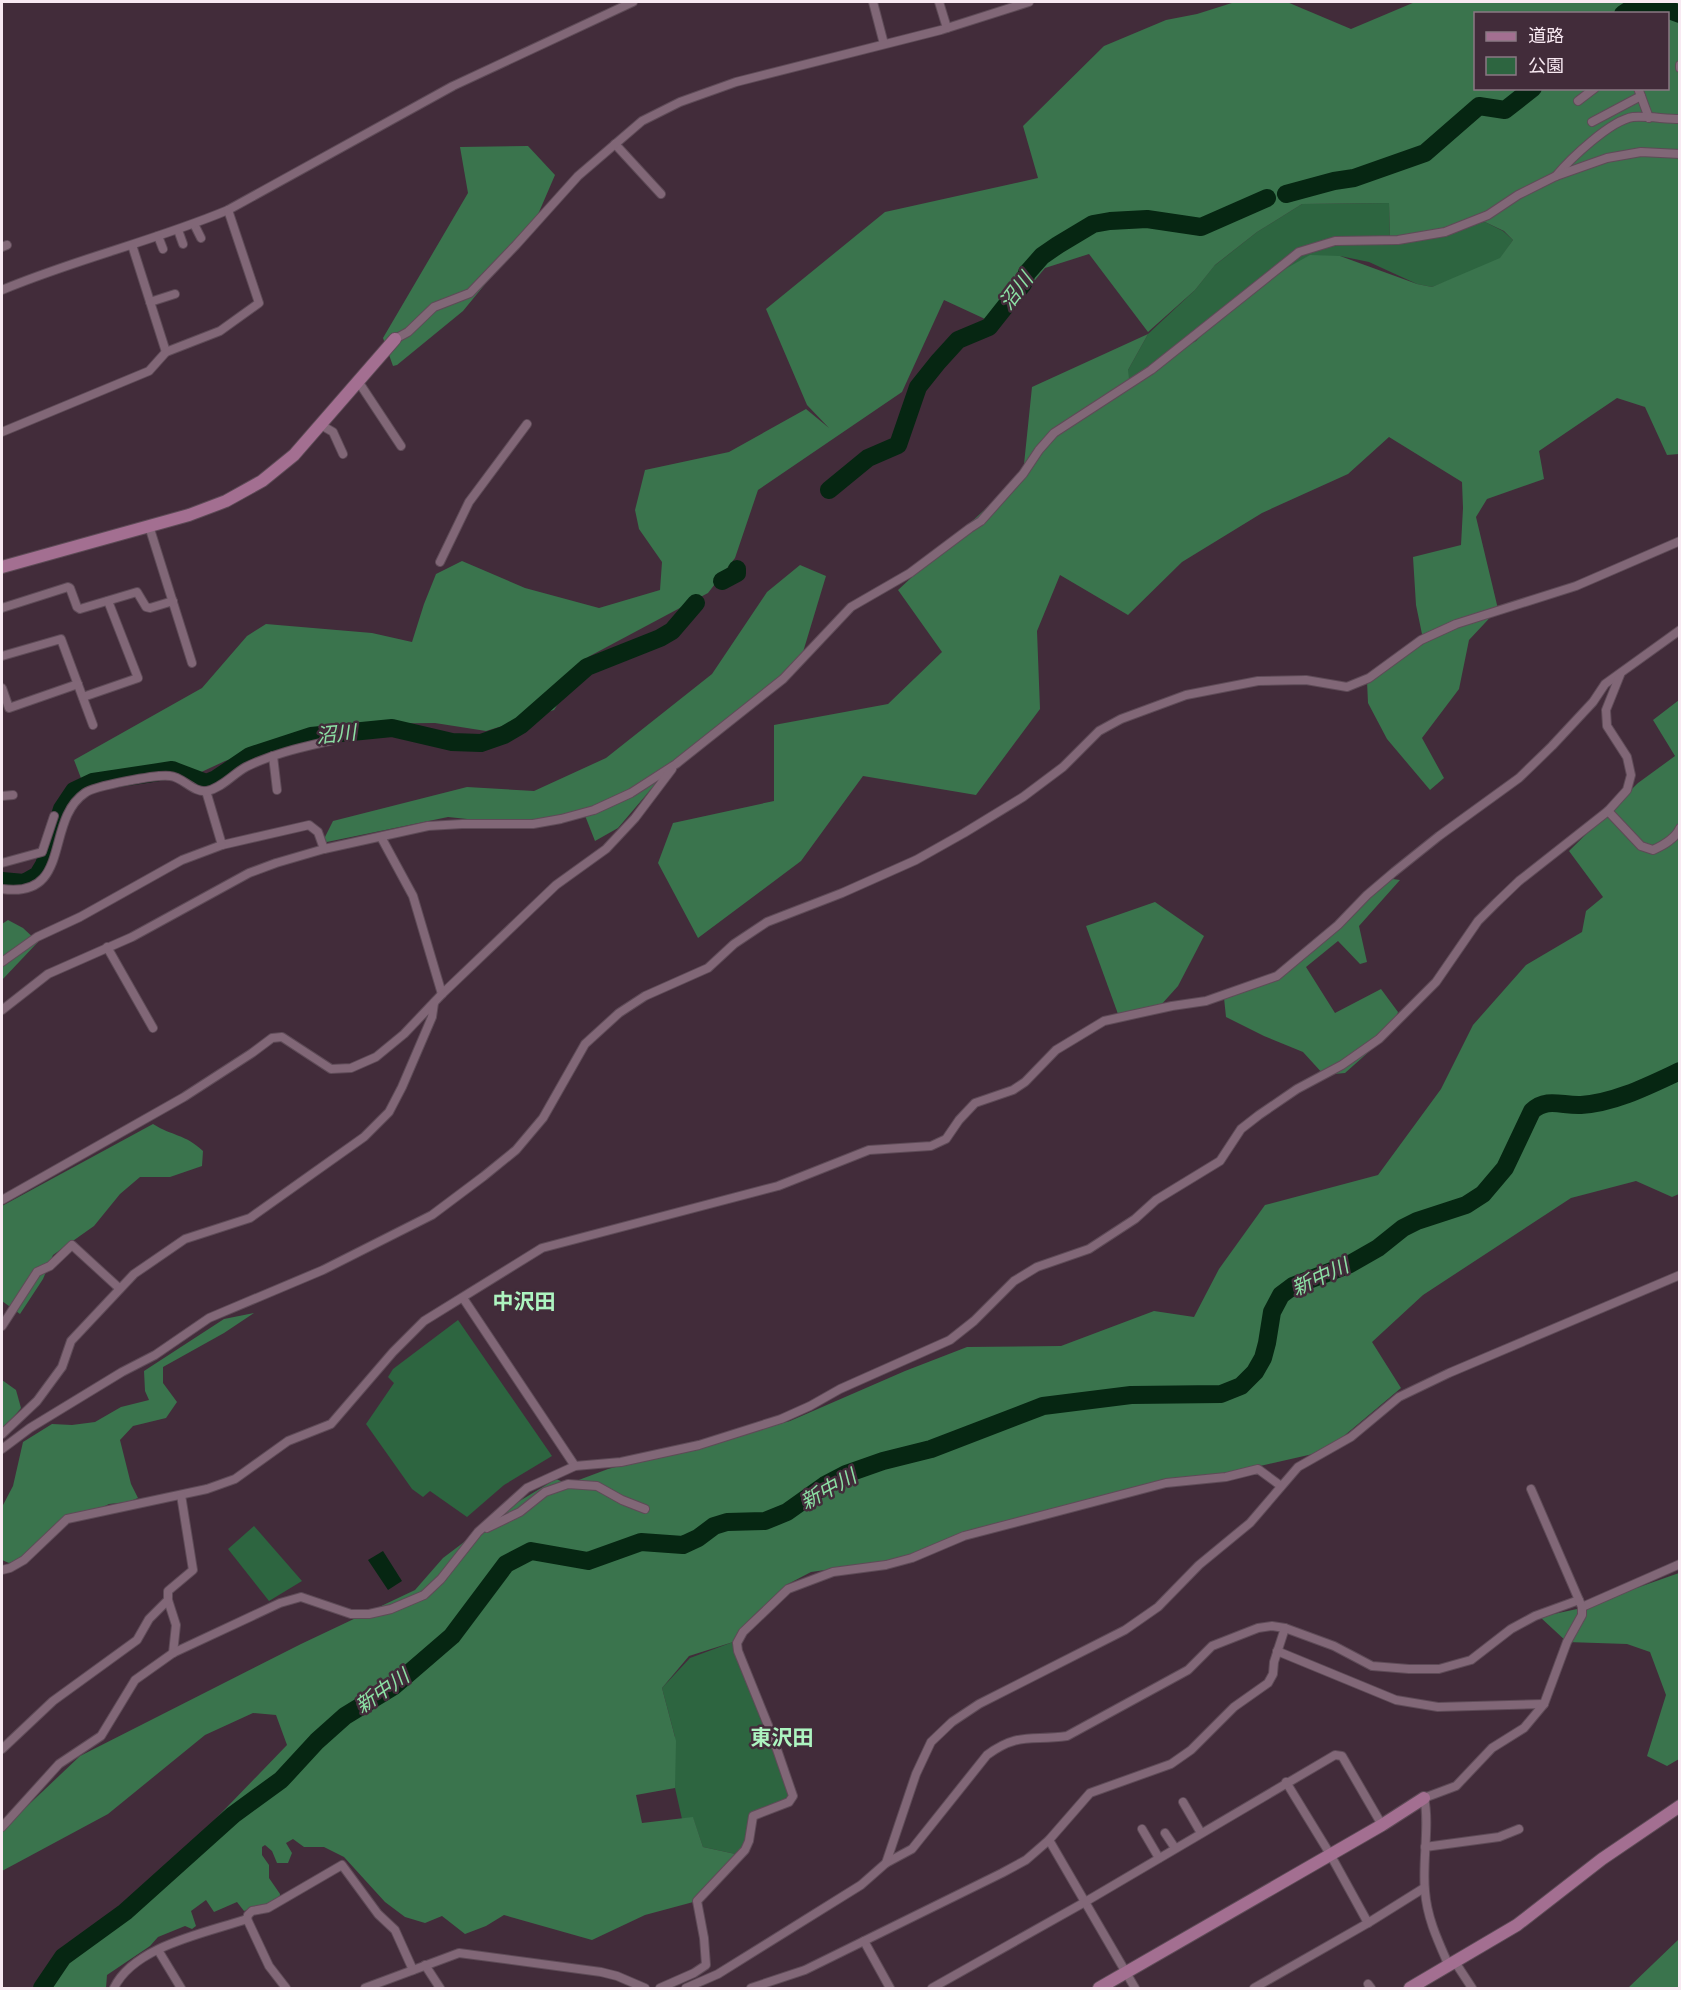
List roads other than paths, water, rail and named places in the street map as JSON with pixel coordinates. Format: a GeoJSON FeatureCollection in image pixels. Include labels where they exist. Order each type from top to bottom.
{"type":"FeatureCollection","features":[{"type":"Feature","properties":{"kind":"street"},"geometry":{"type":"LineString","coordinates":[[2,290],[47,271],[178,230],[228,210],[453,86],[633,2]]}},
{"type":"Feature","properties":{"kind":"street"},"geometry":{"type":"LineString","coordinates":[[873,2],[884,44]]}},
{"type":"Feature","properties":{"kind":"street"},"geometry":{"type":"LineString","coordinates":[[939,2],[947,28]]}},
{"type":"Feature","properties":{"kind":"street"},"geometry":{"type":"LineString","coordinates":[[2,567],[189,515],[226,501],[262,481],[294,455],[395,339],[408,332],[434,307],[470,293],[578,176],[642,121],[680,102],[736,82],[947,28],[1014,4],[1029,2]]}},
{"type":"Feature","properties":{"kind":"street"},"geometry":{"type":"LineString","coordinates":[[1578,101],[1592,90]]}},
{"type":"Feature","properties":{"kind":"street"},"geometry":{"type":"LineString","coordinates":[[1592,122],[1639,92],[1649,118]]}},
{"type":"Feature","properties":{"kind":"street"},"geometry":{"type":"LineString","coordinates":[[1556,176],[1571,159],[1603,133],[1631,117],[1680,119]]}},
{"type":"Feature","properties":{"kind":"street"},"geometry":{"type":"LineString","coordinates":[[615,144],[661,194]]}},
{"type":"Feature","properties":{"kind":"street"},"geometry":{"type":"LineString","coordinates":[[2,1010],[48,974],[132,937],[249,873],[324,849],[428,826],[533,824],[561,819],[594,810],[631,793],[676,764],[783,679],[851,607],[910,573],[969,528],[981,522],[1023,474],[1054,433],[1151,370],[1299,252],[1335,241],[1398,240],[1446,232],[1488,214],[1518,195],[1556,176],[1607,158],[1641,153],[1680,154]]}},
{"type":"Feature","properties":{"kind":"street"},"geometry":{"type":"LineString","coordinates":[[2,432],[150,371],[166,352],[220,331],[259,303],[228,210]]}},
{"type":"Feature","properties":{"kind":"street"},"geometry":{"type":"LineString","coordinates":[[194,224],[201,238]]}},
{"type":"Feature","properties":{"kind":"street"},"geometry":{"type":"LineString","coordinates":[[178,230],[183,244]]}},
{"type":"Feature","properties":{"kind":"street"},"geometry":{"type":"LineString","coordinates":[[158,236],[163,249]]}},
{"type":"Feature","properties":{"kind":"street"},"geometry":{"type":"LineString","coordinates":[[132,245],[166,352]]}},
{"type":"Feature","properties":{"kind":"street"},"geometry":{"type":"LineString","coordinates":[[150,302],[175,294]]}},
{"type":"Feature","properties":{"kind":"street"},"geometry":{"type":"LineString","coordinates":[[358,381],[401,446]]}},
{"type":"Feature","properties":{"kind":"street"},"geometry":{"type":"LineString","coordinates":[[440,562],[469,502],[527,424]]}},
{"type":"Feature","properties":{"kind":"street"},"geometry":{"type":"LineString","coordinates":[[321,425],[333,432],[343,454]]}},
{"type":"Feature","properties":{"kind":"street"},"geometry":{"type":"LineString","coordinates":[[149,526],[192,663]]}},
{"type":"Feature","properties":{"kind":"street"},"geometry":{"type":"LineString","coordinates":[[2,1449],[30,1428],[155,1354],[208,1318],[323,1270],[432,1215],[516,1150],[543,1118],[585,1044],[619,1013],[658,990],[708,968],[734,944],[767,922],[863,884],[916,860],[964,833],[1023,797],[1063,767],[1099,730],[1121,719],[1186,695],[1258,681],[1306,680],[1347,687],[1369,678],[1421,640],[1456,624],[1576,586],[1680,541]]}},
{"type":"Feature","properties":{"kind":"street"},"geometry":{"type":"LineString","coordinates":[[2,608],[68,587],[80,609],[137,592],[146,607],[150,608],[173,601]]}},
{"type":"Feature","properties":{"kind":"street"},"geometry":{"type":"LineString","coordinates":[[83,697],[138,678],[108,601]]}},
{"type":"Feature","properties":{"kind":"street"},"geometry":{"type":"LineString","coordinates":[[2,1570],[24,1560],[67,1519],[207,1489],[235,1479],[288,1441],[331,1424],[393,1352],[424,1321],[542,1248],[778,1186],[870,1150],[931,1146],[946,1138],[975,1103],[1013,1090],[1025,1082],[1056,1050],[1104,1021],[1206,1001],[1277,976],[1338,925],[1367,895],[1394,872],[1519,778],[1593,702],[1605,684],[1680,630]]}},
{"type":"Feature","properties":{"kind":"street"},"geometry":{"type":"LineString","coordinates":[[2,656],[61,639],[93,724]]}},
{"type":"Feature","properties":{"kind":"street"},"geometry":{"type":"LineString","coordinates":[[2,1827],[59,1764],[101,1736],[135,1680],[173,1653],[280,1603],[301,1597],[351,1614],[369,1614],[391,1609],[424,1595],[441,1579],[478,1532],[527,1488],[575,1466],[621,1462],[688,1447],[781,1419],[840,1389],[950,1340],[974,1321],[1014,1281],[1038,1267],[1089,1249],[1135,1219],[1156,1200],[1220,1161],[1241,1129],[1259,1115],[1297,1089],[1342,1065],[1378,1039],[1436,982],[1478,921],[1496,903],[1519,881],[1608,811],[1627,790],[1631,775],[1627,757],[1607,726],[1606,710],[1620,675]]}},
{"type":"Feature","properties":{"kind":"street"},"geometry":{"type":"LineString","coordinates":[[2,688],[9,708],[78,684]]}},
{"type":"Feature","properties":{"kind":"street"},"geometry":{"type":"LineString","coordinates":[[2,889],[15,891],[33,887],[43,881],[50,870],[68,812],[84,793],[104,785],[170,776],[196,790],[206,791],[218,787],[246,767],[283,752],[334,740]]}},
{"type":"Feature","properties":{"kind":"street"},"geometry":{"type":"LineString","coordinates":[[273,756],[277,790]]}},
{"type":"Feature","properties":{"kind":"street"},"geometry":{"type":"LineString","coordinates":[[2,1200],[184,1097],[272,1038],[282,1037],[331,1069],[351,1068],[376,1057],[404,1034],[442,994],[556,885],[606,849],[635,818],[676,764]]}},
{"type":"Feature","properties":{"kind":"street"},"geometry":{"type":"LineString","coordinates":[[206,791],[222,845]]}},
{"type":"Feature","properties":{"kind":"street"},"geometry":{"type":"LineString","coordinates":[[2,796],[13,795]]}},
{"type":"Feature","properties":{"kind":"street"},"geometry":{"type":"LineString","coordinates":[[1608,811],[1641,846],[1653,850],[1665,845],[1680,828]]}},
{"type":"Feature","properties":{"kind":"street"},"geometry":{"type":"LineString","coordinates":[[2,863],[42,852],[54,816]]}},
{"type":"Feature","properties":{"kind":"street"},"geometry":{"type":"LineString","coordinates":[[2,962],[37,937],[182,860],[222,845],[309,825],[318,832],[324,849]]}},
{"type":"Feature","properties":{"kind":"street"},"geometry":{"type":"LineString","coordinates":[[381,837],[413,896],[442,994]]}},
{"type":"Feature","properties":{"kind":"street"},"geometry":{"type":"LineString","coordinates":[[107,947],[153,1028]]}},
{"type":"Feature","properties":{"kind":"street"},"geometry":{"type":"LineString","coordinates":[[2,1434],[37,1401],[62,1367],[71,1341],[134,1274],[185,1239],[250,1218],[364,1137],[389,1112],[432,1017],[434,1003]]}},
{"type":"Feature","properties":{"kind":"street"},"geometry":{"type":"LineString","coordinates":[[2,1326],[37,1272],[50,1266],[72,1245],[119,1288]]}},
{"type":"Feature","properties":{"kind":"street"},"geometry":{"type":"LineString","coordinates":[[886,1863],[916,1774],[931,1743],[952,1722],[979,1704],[1125,1630],[1158,1607],[1199,1565],[1250,1523],[1298,1467],[1351,1437],[1399,1397],[1449,1373],[1680,1275]]}},
{"type":"Feature","properties":{"kind":"street"},"geometry":{"type":"LineString","coordinates":[[463,1298],[575,1466]]}},
{"type":"Feature","properties":{"kind":"street"},"geometry":{"type":"LineString","coordinates":[[660,1989],[706,1965],[705,1938],[697,1901],[745,1850],[749,1841],[753,1816],[789,1802],[793,1797],[772,1735],[738,1651],[737,1642],[743,1632],[789,1589],[833,1572],[886,1565],[912,1558],[964,1536],[1166,1483],[1226,1477],[1258,1469],[1281,1486]]}},
{"type":"Feature","properties":{"kind":"street"},"geometry":{"type":"LineString","coordinates":[[478,1532],[519,1512],[545,1491],[568,1484],[597,1486],[622,1500],[645,1509]]}},
{"type":"Feature","properties":{"kind":"street"},"geometry":{"type":"LineString","coordinates":[[1100,1989],[1382,1825],[1424,1798],[1456,1786],[1492,1748],[1524,1728],[1544,1704],[1567,1642],[1582,1615],[1581,1604],[1531,1489]]}},
{"type":"Feature","properties":{"kind":"street"},"geometry":{"type":"LineString","coordinates":[[173,1653],[176,1625],[168,1600],[168,1591],[193,1570],[181,1495]]}},
{"type":"Feature","properties":{"kind":"street"},"geometry":{"type":"LineString","coordinates":[[686,1989],[717,1974],[861,1885],[886,1863],[912,1849],[987,1755],[1002,1744],[1020,1738],[1046,1739],[1067,1736],[1188,1670],[1212,1646],[1258,1628],[1272,1626],[1285,1628],[1334,1646],[1372,1666],[1409,1670],[1439,1669],[1471,1660],[1511,1629],[1535,1616],[1581,1604],[1680,1564]]}},
{"type":"Feature","properties":{"kind":"street"},"geometry":{"type":"LineString","coordinates":[[2,1749],[53,1701],[137,1640],[149,1619],[168,1600]]}},
{"type":"Feature","properties":{"kind":"street"},"geometry":{"type":"LineString","coordinates":[[751,1989],[804,1970],[1026,1860],[1049,1840],[1090,1793],[1171,1764],[1191,1750],[1234,1707],[1268,1683],[1273,1674],[1277,1651],[1285,1628]]}},
{"type":"Feature","properties":{"kind":"street"},"geometry":{"type":"LineString","coordinates":[[1277,1651],[1396,1700],[1438,1707],[1544,1704]]}},
{"type":"Feature","properties":{"kind":"street"},"geometry":{"type":"LineString","coordinates":[[932,1989],[1335,1755],[1342,1756],[1382,1825]]}},
{"type":"Feature","properties":{"kind":"street"},"geometry":{"type":"LineString","coordinates":[[1286,1782],[1330,1854],[1368,1923]]}},
{"type":"Feature","properties":{"kind":"street"},"geometry":{"type":"LineString","coordinates":[[1424,1798],[1426,1812],[1424,1888],[1430,1922],[1452,1964],[1472,1989]]}},
{"type":"Feature","properties":{"kind":"street"},"geometry":{"type":"LineString","coordinates":[[1183,1802],[1201,1833]]}},
{"type":"Feature","properties":{"kind":"street"},"geometry":{"type":"LineString","coordinates":[[1410,1989],[1517,1925],[1630,1838],[1680,1806]]}},
{"type":"Feature","properties":{"kind":"street"},"geometry":{"type":"LineString","coordinates":[[1425,1847],[1499,1837],[1519,1828]]}},
{"type":"Feature","properties":{"kind":"street"},"geometry":{"type":"LineString","coordinates":[[1142,1829],[1159,1857]]}},
{"type":"Feature","properties":{"kind":"street"},"geometry":{"type":"LineString","coordinates":[[1165,1833],[1175,1848]]}},
{"type":"Feature","properties":{"kind":"street"},"geometry":{"type":"LineString","coordinates":[[1049,1840],[1135,1989]]}},
{"type":"Feature","properties":{"kind":"street"},"geometry":{"type":"LineString","coordinates":[[286,1989],[269,1966],[247,1920],[248,1915],[252,1911],[268,1908],[342,1865],[378,1914],[395,1930],[413,1970]]}},
{"type":"Feature","properties":{"kind":"street"},"geometry":{"type":"LineString","coordinates":[[1254,1989],[1424,1888]]}},
{"type":"Feature","properties":{"kind":"street"},"geometry":{"type":"LineString","coordinates":[[114,1989],[118,1980],[131,1965],[145,1955],[247,1920]]}},
{"type":"Feature","properties":{"kind":"street"},"geometry":{"type":"LineString","coordinates":[[864,1941],[890,1989]]}},
{"type":"Feature","properties":{"kind":"street"},"geometry":{"type":"LineString","coordinates":[[158,1950],[181,1989]]}},
{"type":"Feature","properties":{"kind":"street"},"geometry":{"type":"LineString","coordinates":[[366,1989],[459,1953],[601,1972],[617,1976],[645,1989]]}},
{"type":"Feature","properties":{"kind":"street"},"geometry":{"type":"LineString","coordinates":[[425,1965],[440,1989]]}},
{"type":"Feature","properties":{"kind":"waterway","name":"沼川"},"geometry":{"type":"LineString","coordinates":[[1626,12],[1640,3],[1658,6],[1680,14]]}},
{"type":"Feature","properties":{"kind":"waterway","name":"沼川"},"geometry":{"type":"LineString","coordinates":[[1286,194],[1354,178],[1425,153],[1479,106],[1505,110],[1530,90]]}},
{"type":"Feature","properties":{"kind":"waterway","name":"沼川"},"geometry":{"type":"LineString","coordinates":[[829,490],[868,458],[898,445],[918,387],[958,340],[989,327],[1023,284],[1027,273],[1042,256],[1058,245],[1093,224],[1110,221],[1147,219],[1201,227],[1267,198]]}},
{"type":"Feature","properties":{"kind":"waterway","name":"沼川"},"geometry":{"type":"LineString","coordinates":[[722,581],[737,573],[737,569]]}},
{"type":"Feature","properties":{"kind":"waterway","name":"沼川"},"geometry":{"type":"LineString","coordinates":[[2,881],[24,883],[38,875],[44,865],[62,809],[74,791],[93,782],[172,770],[206,783],[216,779],[250,756],[311,736],[392,728],[452,742],[481,743],[504,735],[521,725],[587,667],[672,631],[696,603]]}},
{"type":"Feature","properties":{"kind":"waterway","name":"新中川"},"geometry":{"type":"LineString","coordinates":[[42,1988],[63,1957],[125,1912],[233,1815],[281,1780],[317,1741],[345,1716],[394,1686],[452,1636],[506,1564],[531,1551],[588,1561],[641,1542],[683,1545],[698,1538],[714,1526],[727,1522],[765,1521],[787,1512],[825,1485],[846,1474],[883,1461],[931,1449],[1043,1406],[1131,1395],[1221,1394],[1241,1386],[1255,1372],[1263,1358],[1272,1312],[1281,1295],[1293,1286],[1350,1264],[1378,1248],[1403,1228],[1466,1205],[1483,1194],[1505,1168],[1532,1111],[1549,1103],[1581,1105],[1607,1101],[1680,1071]]}},
{"type":"Feature","properties":{"kind":"district","name":"中沢田"},"geometry":{"type":"Point","coordinates":[524,1302]}},
{"type":"Feature","properties":{"kind":"district","name":"東沢田"},"geometry":{"type":"Point","coordinates":[782,1738]}}]}
